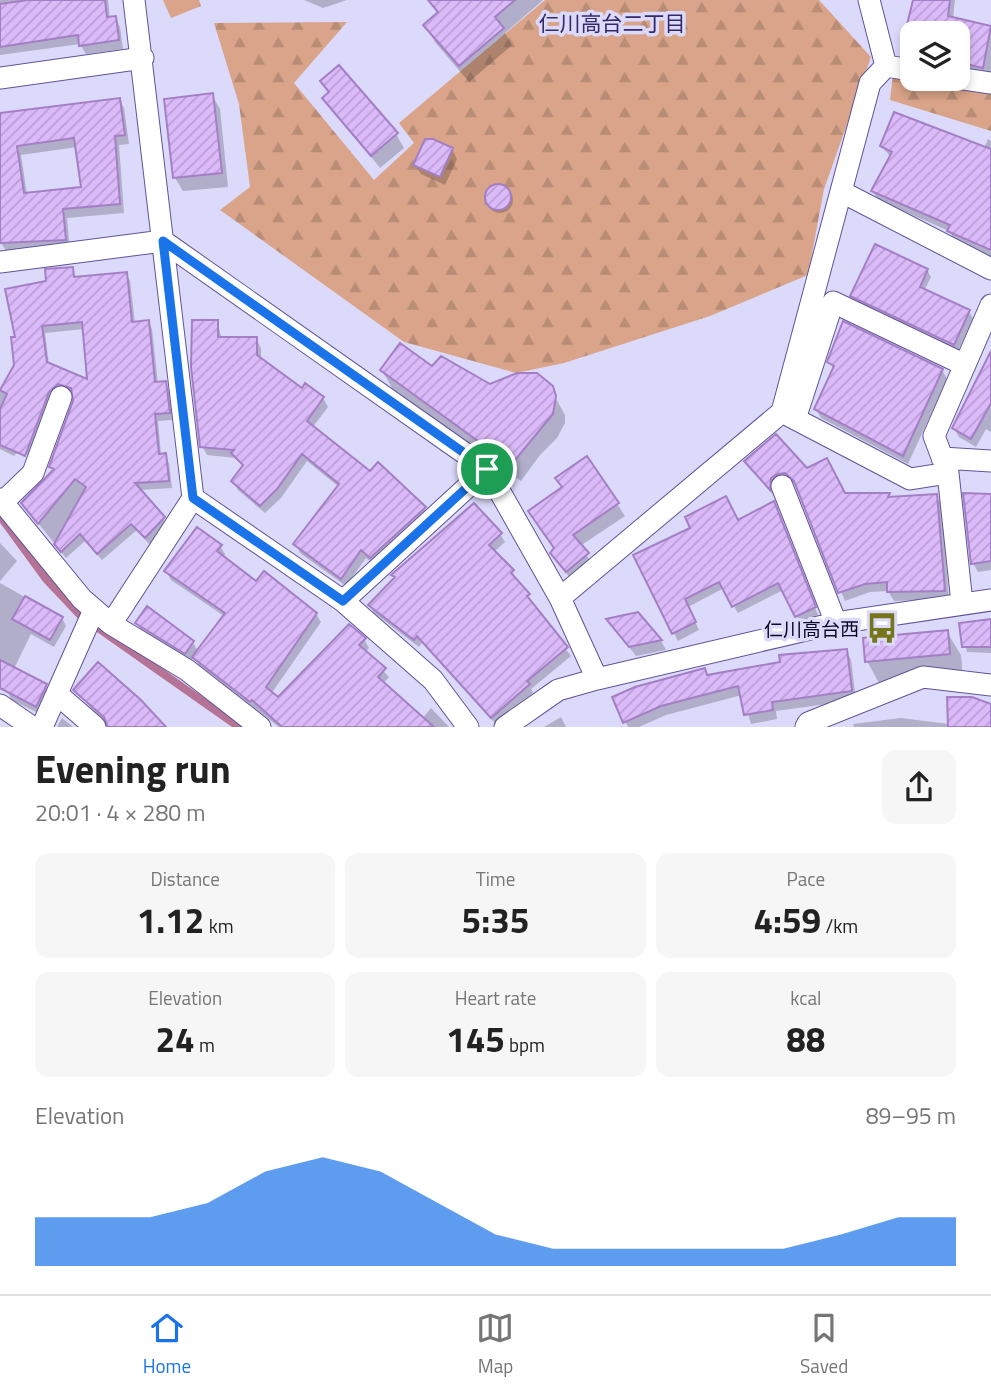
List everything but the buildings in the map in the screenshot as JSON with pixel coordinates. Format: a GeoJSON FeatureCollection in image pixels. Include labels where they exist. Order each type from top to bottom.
{"type":"FeatureCollection","features":[{"type":"Feature","properties":{"kind":"street"},"geometry":{"type":"LineString","coordinates":[[111,624],[193,498],[143,58],[134,0]]}},
{"type":"Feature","properties":{"kind":"street"},"geometry":{"type":"LineString","coordinates":[[869,0],[886,66]]}},
{"type":"Feature","properties":{"kind":"street"},"geometry":{"type":"LineString","coordinates":[[0,78],[143,58]]}},
{"type":"Feature","properties":{"kind":"street"},"geometry":{"type":"LineString","coordinates":[[886,66],[900,68]]}},
{"type":"Feature","properties":{"kind":"street"},"geometry":{"type":"LineString","coordinates":[[789,416],[870,83],[886,66]]}},
{"type":"Feature","properties":{"kind":"street"},"geometry":{"type":"LineString","coordinates":[[970,80],[991,83]]}},
{"type":"Feature","properties":{"kind":"street"},"geometry":{"type":"LineString","coordinates":[[842,192],[991,269]]}},
{"type":"Feature","properties":{"kind":"street"},"geometry":{"type":"LineString","coordinates":[[0,262],[163,241],[487,469],[560,598],[597,679]]}},
{"type":"Feature","properties":{"kind":"street"},"geometry":{"type":"LineString","coordinates":[[560,598],[789,416],[834,302],[965,365]]}},
{"type":"Feature","properties":{"kind":"street"},"geometry":{"type":"LineString","coordinates":[[962,603],[945,465],[934,436],[991,305]]}},
{"type":"Feature","properties":{"kind":"street"},"geometry":{"type":"LineString","coordinates":[[61,397],[33,473],[1,500],[53,567],[94,610],[111,624],[187,670],[260,727]]}},
{"type":"Feature","properties":{"kind":"street"},"geometry":{"type":"LineString","coordinates":[[789,416],[910,479],[945,465],[991,461]]}},
{"type":"Feature","properties":{"kind":"street"},"geometry":{"type":"LineString","coordinates":[[343,601],[487,469]]}},
{"type":"Feature","properties":{"kind":"street"},"geometry":{"type":"LineString","coordinates":[[782,486],[836,623]]}},
{"type":"Feature","properties":{"kind":"street"},"geometry":{"type":"LineString","coordinates":[[193,498],[343,601],[433,680],[468,727]]}},
{"type":"Feature","properties":{"kind":"street"},"geometry":{"type":"LineString","coordinates":[[505,727],[558,690],[597,679],[836,623],[991,600]]}},
{"type":"Feature","properties":{"kind":"street"},"geometry":{"type":"LineString","coordinates":[[42,727],[94,610]]}},
{"type":"Feature","properties":{"kind":"street"},"geometry":{"type":"LineString","coordinates":[[806,727],[808,723],[923,677],[991,685]]}},
{"type":"Feature","properties":{"kind":"street"},"geometry":{"type":"LineString","coordinates":[[57,694],[95,727]]}},
{"type":"Feature","properties":{"kind":"street"},"geometry":{"type":"LineString","coordinates":[[0,705],[32,727]]}},
{"type":"Feature","properties":{"kind":"green space"},"geometry":{"type":"Polygon","coordinates":[[[163,0],[199,0],[201,6],[171,18],[163,0]]]}},
{"type":"Feature","properties":{"kind":"green space"},"geometry":{"type":"Polygon","coordinates":[[[545,0],[819,0],[871,57],[824,189],[808,275],[710,316],[564,363],[516,373],[404,342],[220,210],[250,187],[239,104],[214,23],[347,22],[294,83],[374,180],[414,143],[399,123],[545,0]]]}},
{"type":"Feature","properties":{"kind":"green space"},"geometry":{"type":"Polygon","coordinates":[[[893,74],[900,75],[900,91],[970,91],[970,86],[991,89],[991,131],[890,100],[893,74]]]}},
{"type":"Feature","properties":{"kind":"waterway"},"geometry":{"type":"LineString","coordinates":[[0,516],[46,579],[81,616],[239,727]]}},
{"type":"Feature","properties":{"kind":"place","name":"仁川高台西"},"geometry":{"type":"Point","coordinates":[882,628]}},
{"type":"Feature","properties":{"kind":"district","name":"仁川高台二丁目"},"geometry":{"type":"Point","coordinates":[612,23]}},
{"type":"Feature","properties":{"kind":"route"},"geometry":{"type":"LineString","coordinates":[[163,241],[487,469],[343,601],[193,498],[163,241]]}}]}
